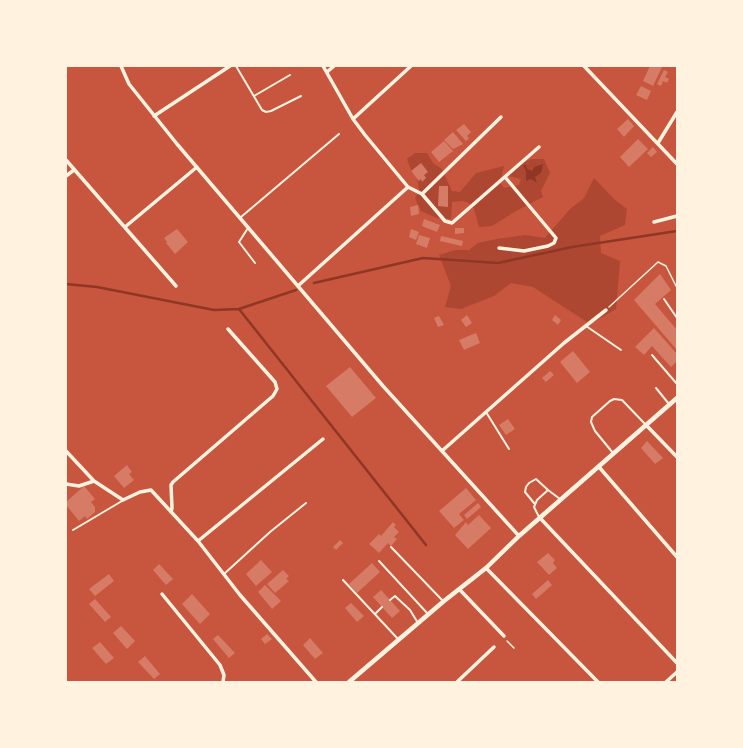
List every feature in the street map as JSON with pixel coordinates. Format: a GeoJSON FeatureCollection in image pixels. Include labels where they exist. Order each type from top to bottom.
{"type":"FeatureCollection","features":[{"type":"Feature","properties":{"kind":"street"},"geometry":{"type":"LineString","coordinates":[[121,66],[129,84],[197,167],[299,285],[383,386],[443,450],[519,536]]}},
{"type":"Feature","properties":{"kind":"street"},"geometry":{"type":"LineString","coordinates":[[154,116],[230,66]]}},
{"type":"Feature","properties":{"kind":"street"},"geometry":{"type":"LineString","coordinates":[[323,66],[354,119],[408,187],[422,194],[445,220],[452,223],[540,147]]}},
{"type":"Feature","properties":{"kind":"street"},"geometry":{"type":"LineString","coordinates":[[327,72],[334,66]]}},
{"type":"Feature","properties":{"kind":"street"},"geometry":{"type":"LineString","coordinates":[[354,119],[411,66]]}},
{"type":"Feature","properties":{"kind":"street"},"geometry":{"type":"LineString","coordinates":[[584,66],[677,164]]}},
{"type":"Feature","properties":{"kind":"street"},"geometry":{"type":"LineString","coordinates":[[658,143],[677,112]]}},
{"type":"Feature","properties":{"kind":"street"},"geometry":{"type":"LineString","coordinates":[[422,194],[500,117]]}},
{"type":"Feature","properties":{"kind":"street"},"geometry":{"type":"LineString","coordinates":[[66,160],[176,286]]}},
{"type":"Feature","properties":{"kind":"street"},"geometry":{"type":"LineString","coordinates":[[125,227],[197,167]]}},
{"type":"Feature","properties":{"kind":"street"},"geometry":{"type":"LineString","coordinates":[[66,176],[74,170]]}},
{"type":"Feature","properties":{"kind":"street"},"geometry":{"type":"LineString","coordinates":[[499,248],[524,251],[548,246],[554,243],[556,238],[505,177]]}},
{"type":"Feature","properties":{"kind":"street"},"geometry":{"type":"LineString","coordinates":[[299,285],[408,187]]}},
{"type":"Feature","properties":{"kind":"street"},"geometry":{"type":"LineString","coordinates":[[654,222],[677,216]]}},
{"type":"Feature","properties":{"kind":"street"},"geometry":{"type":"LineString","coordinates":[[443,450],[486,411],[606,310]]}},
{"type":"Feature","properties":{"kind":"street"},"geometry":{"type":"LineString","coordinates":[[171,512],[171,485],[173,482],[273,396],[277,389],[275,382],[228,329]]}},
{"type":"Feature","properties":{"kind":"street"},"geometry":{"type":"LineString","coordinates":[[349,682],[486,568],[519,536],[647,426],[677,398]]}},
{"type":"Feature","properties":{"kind":"street"},"geometry":{"type":"LineString","coordinates":[[647,426],[677,457]]}},
{"type":"Feature","properties":{"kind":"street"},"geometry":{"type":"LineString","coordinates":[[198,541],[323,439]]}},
{"type":"Feature","properties":{"kind":"street"},"geometry":{"type":"LineString","coordinates":[[66,451],[94,481],[123,500],[148,490],[198,541],[240,595],[316,682]]}},
{"type":"Feature","properties":{"kind":"street"},"geometry":{"type":"LineString","coordinates":[[599,467],[677,557]]}},
{"type":"Feature","properties":{"kind":"street"},"geometry":{"type":"LineString","coordinates":[[66,484],[79,486],[94,481]]}},
{"type":"Feature","properties":{"kind":"street"},"geometry":{"type":"LineString","coordinates":[[540,518],[677,663]]}},
{"type":"Feature","properties":{"kind":"street"},"geometry":{"type":"LineString","coordinates":[[486,568],[598,682]]}},
{"type":"Feature","properties":{"kind":"street"},"geometry":{"type":"LineString","coordinates":[[460,590],[504,636]]}},
{"type":"Feature","properties":{"kind":"street"},"geometry":{"type":"LineString","coordinates":[[162,594],[220,665],[224,675],[223,682]]}},
{"type":"Feature","properties":{"kind":"street"},"geometry":{"type":"LineString","coordinates":[[457,682],[494,647]]}},
{"type":"Feature","properties":{"kind":"street"},"geometry":{"type":"LineString","coordinates":[[666,682],[677,672]]}},
{"type":"Feature","properties":{"kind":"lane"},"geometry":{"type":"LineString","coordinates":[[236,66],[262,110],[266,112],[271,112],[301,96]]}},
{"type":"Feature","properties":{"kind":"lane"},"geometry":{"type":"LineString","coordinates":[[254,96],[290,75]]}},
{"type":"Feature","properties":{"kind":"lane"},"geometry":{"type":"LineString","coordinates":[[241,217],[339,134]]}},
{"type":"Feature","properties":{"kind":"lane"},"geometry":{"type":"LineString","coordinates":[[249,227],[239,242],[255,263]]}},
{"type":"Feature","properties":{"kind":"lane"},"geometry":{"type":"LineString","coordinates":[[664,299],[677,318]]}},
{"type":"Feature","properties":{"kind":"lane"},"geometry":{"type":"LineString","coordinates":[[586,326],[621,350]]}},
{"type":"Feature","properties":{"kind":"lane"},"geometry":{"type":"LineString","coordinates":[[652,355],[677,384]]}},
{"type":"Feature","properties":{"kind":"lane"},"geometry":{"type":"LineString","coordinates":[[656,388],[670,405]]}},
{"type":"Feature","properties":{"kind":"lane"},"geometry":{"type":"LineString","coordinates":[[614,454],[595,431],[591,422],[592,417],[610,401],[614,398],[622,400],[647,426]]}},
{"type":"Feature","properties":{"kind":"lane"},"geometry":{"type":"LineString","coordinates":[[486,411],[509,449]]}},
{"type":"Feature","properties":{"kind":"lane"},"geometry":{"type":"LineString","coordinates":[[540,518],[534,507],[534,503],[525,492],[526,487],[530,483],[536,479],[561,500]]}},
{"type":"Feature","properties":{"kind":"lane"},"geometry":{"type":"LineString","coordinates":[[534,503],[548,490]]}},
{"type":"Feature","properties":{"kind":"lane"},"geometry":{"type":"LineString","coordinates":[[74,530],[123,500]]}},
{"type":"Feature","properties":{"kind":"lane"},"geometry":{"type":"LineString","coordinates":[[224,574],[270,532],[306,503]]}},
{"type":"Feature","properties":{"kind":"lane"},"geometry":{"type":"LineString","coordinates":[[391,547],[444,602]]}},
{"type":"Feature","properties":{"kind":"lane"},"geometry":{"type":"LineString","coordinates":[[379,561],[429,614]]}},
{"type":"Feature","properties":{"kind":"lane"},"geometry":{"type":"LineString","coordinates":[[343,580],[399,640]]}},
{"type":"Feature","properties":{"kind":"lane"},"geometry":{"type":"LineString","coordinates":[[390,600],[395,596],[410,610],[418,624]]}},
{"type":"Feature","properties":{"kind":"lane"},"geometry":{"type":"LineString","coordinates":[[375,614],[382,607]]}},
{"type":"Feature","properties":{"kind":"path"},"geometry":{"type":"LineString","coordinates":[[606,310],[658,262],[666,266],[677,288]]}},
{"type":"Feature","properties":{"kind":"path"},"geometry":{"type":"LineString","coordinates":[[504,636],[514,648]]}},
{"type":"Feature","properties":{"kind":"shaded area"},"geometry":{"type":"Polygon","coordinates":[[[415,153],[427,153],[433,163],[442,169],[452,191],[460,192],[476,173],[504,166],[500,183],[504,188],[519,185],[521,179],[509,176],[510,170],[531,159],[544,159],[550,173],[541,191],[543,197],[492,226],[479,227],[471,204],[463,201],[452,202],[451,219],[437,218],[421,211],[415,198],[419,192],[417,175],[412,173],[407,159],[415,153]]]}},
{"type":"Feature","properties":{"kind":"shaded area"},"geometry":{"type":"Polygon","coordinates":[[[543,164],[541,173],[535,177],[537,183],[531,179],[526,181],[526,172],[523,165],[526,165],[527,169],[532,171],[534,167],[543,164]]]}},
{"type":"Feature","properties":{"kind":"shaded area"},"geometry":{"type":"Polygon","coordinates":[[[594,178],[614,199],[627,209],[625,225],[600,236],[601,253],[620,261],[616,309],[590,324],[533,287],[511,283],[494,296],[461,309],[445,307],[451,286],[439,255],[455,250],[469,250],[478,243],[497,239],[525,235],[545,238],[570,209],[584,198],[594,178]]]}},
{"type":"Feature","properties":{"kind":"building"},"geometry":{"type":"Polygon","coordinates":[[[650,66],[662,67],[653,86],[643,81],[650,66]]]}},
{"type":"Feature","properties":{"kind":"building"},"geometry":{"type":"Polygon","coordinates":[[[664,70],[668,72],[665,77],[669,79],[667,83],[663,81],[661,86],[657,84],[664,70]]]}},
{"type":"Feature","properties":{"kind":"building"},"geometry":{"type":"Polygon","coordinates":[[[641,86],[651,91],[647,100],[636,95],[641,86]]]}},
{"type":"Feature","properties":{"kind":"building"},"geometry":{"type":"Polygon","coordinates":[[[628,119],[634,126],[624,137],[617,129],[628,119]]]}},
{"type":"Feature","properties":{"kind":"building"},"geometry":{"type":"Polygon","coordinates":[[[464,124],[471,132],[467,136],[469,138],[466,141],[456,130],[464,124]]]}},
{"type":"Feature","properties":{"kind":"building"},"geometry":{"type":"Polygon","coordinates":[[[453,132],[463,144],[453,149],[444,140],[453,132]]]}},
{"type":"Feature","properties":{"kind":"building"},"geometry":{"type":"Polygon","coordinates":[[[638,139],[648,149],[629,167],[620,157],[638,139]]]}},
{"type":"Feature","properties":{"kind":"building"},"geometry":{"type":"Polygon","coordinates":[[[444,141],[453,151],[439,162],[431,152],[444,141]]]}},
{"type":"Feature","properties":{"kind":"building"},"geometry":{"type":"Polygon","coordinates":[[[653,147],[657,152],[651,157],[647,153],[653,147]]]}},
{"type":"Feature","properties":{"kind":"building"},"geometry":{"type":"Polygon","coordinates":[[[421,163],[428,172],[424,175],[426,178],[422,182],[421,179],[419,181],[411,171],[421,163]]]}},
{"type":"Feature","properties":{"kind":"building"},"geometry":{"type":"Polygon","coordinates":[[[439,186],[448,186],[448,207],[438,206],[439,186]]]}},
{"type":"Feature","properties":{"kind":"building"},"geometry":{"type":"Polygon","coordinates":[[[418,205],[419,214],[411,216],[410,207],[418,205]]]}},
{"type":"Feature","properties":{"kind":"building"},"geometry":{"type":"Polygon","coordinates":[[[424,219],[440,225],[437,232],[422,226],[424,219]]]}},
{"type":"Feature","properties":{"kind":"building"},"geometry":{"type":"Polygon","coordinates":[[[455,228],[464,228],[464,233],[455,234],[455,228]]]}},
{"type":"Feature","properties":{"kind":"building"},"geometry":{"type":"Polygon","coordinates":[[[177,229],[188,242],[175,254],[164,238],[177,229]]]}},
{"type":"Feature","properties":{"kind":"building"},"geometry":{"type":"Polygon","coordinates":[[[411,229],[419,232],[416,240],[409,237],[411,229]]]}},
{"type":"Feature","properties":{"kind":"building"},"geometry":{"type":"Polygon","coordinates":[[[419,235],[430,238],[427,248],[416,244],[419,235]]]}},
{"type":"Feature","properties":{"kind":"building"},"geometry":{"type":"Polygon","coordinates":[[[441,236],[463,241],[462,246],[440,241],[441,236]]]}},
{"type":"Feature","properties":{"kind":"building"},"geometry":{"type":"Polygon","coordinates":[[[660,274],[671,290],[655,304],[677,330],[677,350],[634,300],[660,274]]]}},
{"type":"Feature","properties":{"kind":"building"},"geometry":{"type":"Polygon","coordinates":[[[467,315],[472,323],[466,327],[461,320],[467,315]]]}},
{"type":"Feature","properties":{"kind":"building"},"geometry":{"type":"Polygon","coordinates":[[[555,315],[561,320],[558,325],[552,320],[555,315]]]}},
{"type":"Feature","properties":{"kind":"building"},"geometry":{"type":"Polygon","coordinates":[[[439,316],[444,325],[438,327],[434,318],[439,316]]]}},
{"type":"Feature","properties":{"kind":"building"},"geometry":{"type":"Polygon","coordinates":[[[654,328],[677,354],[677,361],[671,367],[652,346],[644,355],[635,347],[654,328]]]}},
{"type":"Feature","properties":{"kind":"building"},"geometry":{"type":"Polygon","coordinates":[[[476,333],[480,343],[464,350],[459,340],[476,333]]]}},
{"type":"Feature","properties":{"kind":"building"},"geometry":{"type":"Polygon","coordinates":[[[573,351],[590,372],[577,383],[560,362],[573,351]]]}},
{"type":"Feature","properties":{"kind":"building"},"geometry":{"type":"Polygon","coordinates":[[[350,367],[376,398],[352,417],[326,386],[350,367]]]}},
{"type":"Feature","properties":{"kind":"building"},"geometry":{"type":"Polygon","coordinates":[[[550,371],[554,375],[546,382],[542,378],[550,371]]]}},
{"type":"Feature","properties":{"kind":"building"},"geometry":{"type":"Polygon","coordinates":[[[508,419],[515,429],[506,435],[499,425],[508,419]]]}},
{"type":"Feature","properties":{"kind":"building"},"geometry":{"type":"Polygon","coordinates":[[[647,441],[663,458],[655,464],[641,448],[647,441]]]}},
{"type":"Feature","properties":{"kind":"building"},"geometry":{"type":"Polygon","coordinates":[[[127,465],[132,472],[129,474],[134,480],[124,488],[114,476],[127,465]]]}},
{"type":"Feature","properties":{"kind":"building"},"geometry":{"type":"Polygon","coordinates":[[[84,486],[95,499],[91,502],[95,507],[95,512],[87,519],[85,516],[79,521],[66,505],[66,502],[84,486]]]}},
{"type":"Feature","properties":{"kind":"building"},"geometry":{"type":"Polygon","coordinates":[[[466,488],[476,500],[459,514],[464,520],[454,528],[439,511],[466,488]]]}},
{"type":"Feature","properties":{"kind":"building"},"geometry":{"type":"Polygon","coordinates":[[[478,503],[481,507],[467,519],[464,515],[478,503]]]}},
{"type":"Feature","properties":{"kind":"building"},"geometry":{"type":"Polygon","coordinates":[[[479,515],[491,528],[468,549],[455,535],[466,522],[468,525],[479,515]]]}},
{"type":"Feature","properties":{"kind":"building"},"geometry":{"type":"Polygon","coordinates":[[[393,522],[396,525],[394,527],[399,532],[394,537],[397,539],[391,546],[388,543],[379,553],[369,544],[379,534],[381,536],[393,522]]]}},
{"type":"Feature","properties":{"kind":"building"},"geometry":{"type":"Polygon","coordinates":[[[340,540],[343,543],[336,550],[333,547],[340,540]]]}},
{"type":"Feature","properties":{"kind":"building"},"geometry":{"type":"Polygon","coordinates":[[[548,553],[555,560],[553,563],[557,568],[549,575],[537,562],[548,553]]]}},
{"type":"Feature","properties":{"kind":"building"},"geometry":{"type":"Polygon","coordinates":[[[261,560],[272,572],[256,586],[246,574],[261,560]]]}},
{"type":"Feature","properties":{"kind":"building"},"geometry":{"type":"Polygon","coordinates":[[[372,563],[380,572],[357,593],[349,584],[372,563]]]}},
{"type":"Feature","properties":{"kind":"building"},"geometry":{"type":"Polygon","coordinates":[[[159,564],[173,579],[166,585],[153,570],[159,564]]]}},
{"type":"Feature","properties":{"kind":"building"},"geometry":{"type":"Polygon","coordinates":[[[283,570],[289,576],[286,579],[289,581],[275,593],[267,584],[283,570]]]}},
{"type":"Feature","properties":{"kind":"building"},"geometry":{"type":"Polygon","coordinates":[[[109,574],[114,581],[95,596],[89,589],[109,574]]]}},
{"type":"Feature","properties":{"kind":"building"},"geometry":{"type":"Polygon","coordinates":[[[548,580],[552,585],[536,599],[532,594],[548,580]]]}},
{"type":"Feature","properties":{"kind":"building"},"geometry":{"type":"Polygon","coordinates":[[[265,585],[281,601],[272,609],[258,592],[265,585]]]}},
{"type":"Feature","properties":{"kind":"building"},"geometry":{"type":"Polygon","coordinates":[[[381,590],[400,611],[392,618],[373,597],[381,590]]]}},
{"type":"Feature","properties":{"kind":"building"},"geometry":{"type":"Polygon","coordinates":[[[192,594],[210,614],[200,624],[182,604],[192,594]]]}},
{"type":"Feature","properties":{"kind":"building"},"geometry":{"type":"Polygon","coordinates":[[[95,599],[111,617],[105,622],[89,604],[95,599]]]}},
{"type":"Feature","properties":{"kind":"building"},"geometry":{"type":"Polygon","coordinates":[[[351,603],[364,616],[357,622],[345,608],[351,603]]]}},
{"type":"Feature","properties":{"kind":"building"},"geometry":{"type":"Polygon","coordinates":[[[121,626],[135,641],[127,649],[113,633],[121,626]]]}},
{"type":"Feature","properties":{"kind":"building"},"geometry":{"type":"Polygon","coordinates":[[[267,634],[272,639],[265,644],[261,639],[267,634]]]}},
{"type":"Feature","properties":{"kind":"building"},"geometry":{"type":"Polygon","coordinates":[[[218,635],[235,653],[229,658],[213,639],[218,635]]]}},
{"type":"Feature","properties":{"kind":"building"},"geometry":{"type":"Polygon","coordinates":[[[310,638],[323,653],[315,659],[303,645],[310,638]]]}},
{"type":"Feature","properties":{"kind":"building"},"geometry":{"type":"Polygon","coordinates":[[[100,642],[114,658],[106,664],[92,648],[100,642]]]}},
{"type":"Feature","properties":{"kind":"building"},"geometry":{"type":"Polygon","coordinates":[[[145,656],[160,674],[154,679],[138,662],[145,656]]]}},
{"type":"Feature","properties":{"kind":"waterway"},"geometry":{"type":"LineString","coordinates":[[314,283],[423,258],[498,263],[572,247],[677,231]]}},
{"type":"Feature","properties":{"kind":"waterway"},"geometry":{"type":"LineString","coordinates":[[66,284],[97,287],[214,310],[239,309],[296,290]]}},
{"type":"Feature","properties":{"kind":"waterway"},"geometry":{"type":"LineString","coordinates":[[239,309],[426,545]]}}]}
